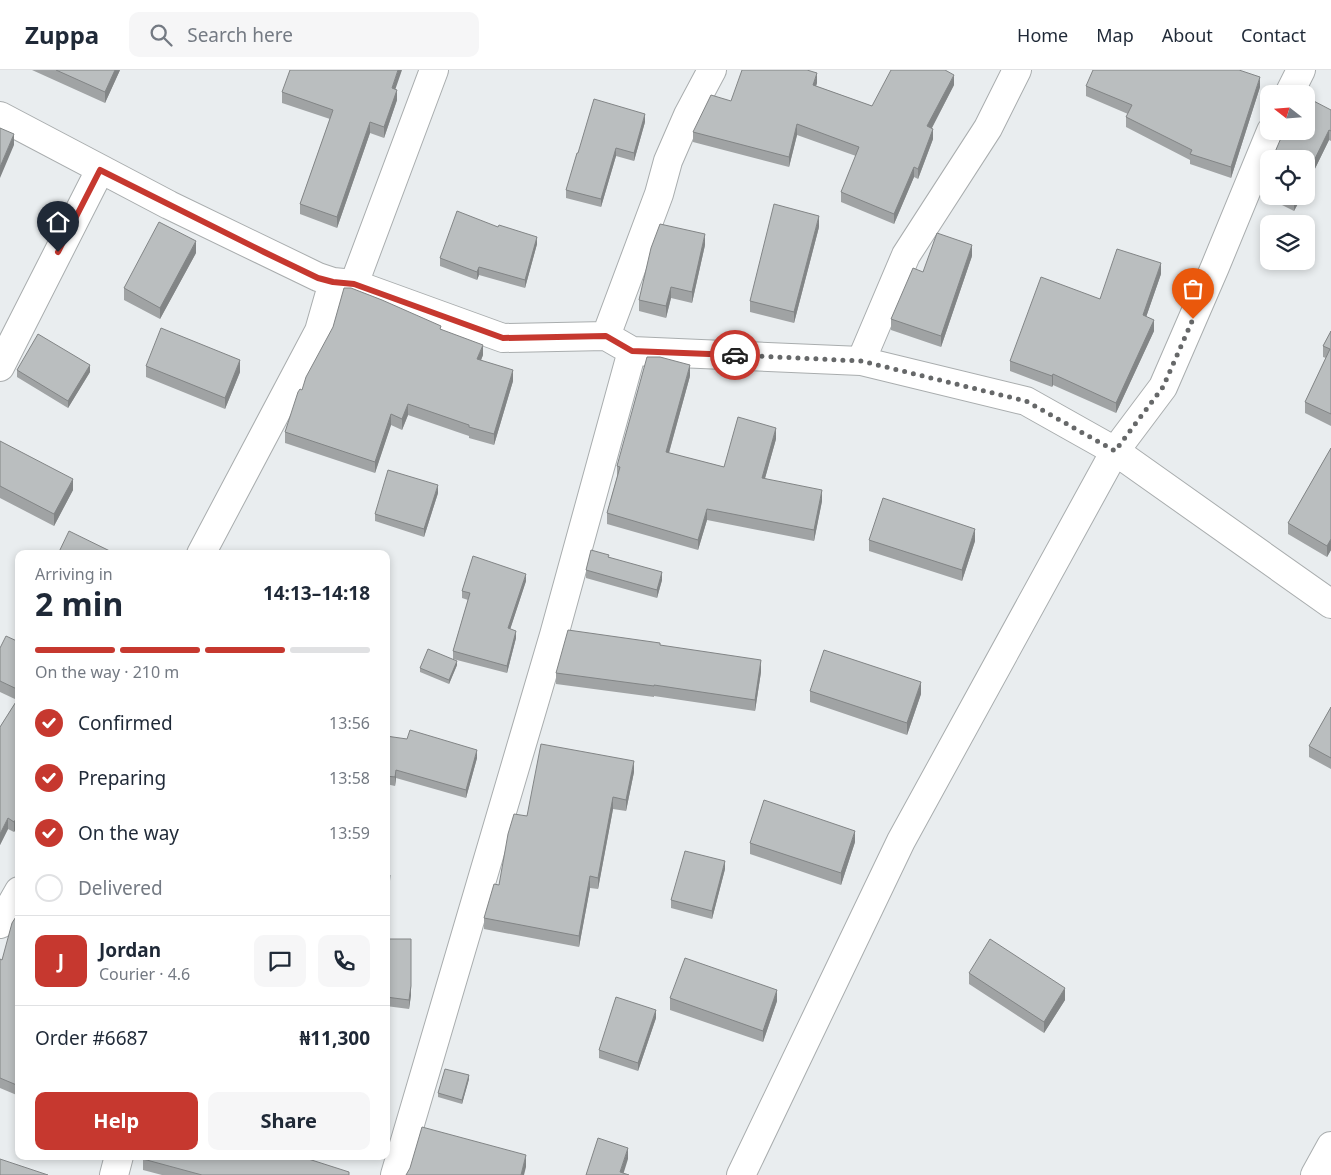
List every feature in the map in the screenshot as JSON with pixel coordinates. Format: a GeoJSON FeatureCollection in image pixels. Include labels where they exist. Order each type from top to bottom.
{"type":"FeatureCollection","features":[{"type":"Feature","properties":{"kind":"street"},"geometry":{"type":"LineString","coordinates":[[203,550],[343,283],[434,70]]}},
{"type":"Feature","properties":{"kind":"street"},"geometry":{"type":"LineString","coordinates":[[606,336],[659,194],[668,161],[688,115],[712,70]]}},
{"type":"Feature","properties":{"kind":"street"},"geometry":{"type":"LineString","coordinates":[[861,361],[906,255],[988,128],[1016,70]]}},
{"type":"Feature","properties":{"kind":"street"},"geometry":{"type":"LineString","coordinates":[[1294,85],[1301,70]]}},
{"type":"Feature","properties":{"kind":"street"},"geometry":{"type":"LineString","coordinates":[[0,116],[100,170],[318,278],[343,283],[503,338],[606,336],[632,351],[861,361],[1026,401],[1115,451],[1331,604]]}},
{"type":"Feature","properties":{"kind":"street"},"geometry":{"type":"LineString","coordinates":[[741,1175],[902,841],[1115,451],[1163,387],[1215,268],[1267,140]]}},
{"type":"Feature","properties":{"kind":"street"},"geometry":{"type":"LineString","coordinates":[[0,367],[100,170]]}},
{"type":"Feature","properties":{"kind":"street"},"geometry":{"type":"LineString","coordinates":[[395,1175],[554,635],[632,351]]}},
{"type":"Feature","properties":{"kind":"street"},"geometry":{"type":"LineString","coordinates":[[0,924],[15,898]]}},
{"type":"Feature","properties":{"kind":"street"},"geometry":{"type":"LineString","coordinates":[[1315,1175],[1331,1146]]}},
{"type":"Feature","properties":{"kind":"street"},"geometry":{"type":"LineString","coordinates":[[114,1175],[118,1160]]}},
{"type":"Feature","properties":{"kind":"building"},"geometry":{"type":"Polygon","coordinates":[[[56,70],[115,70],[105,92],[56,70]]]}},
{"type":"Feature","properties":{"kind":"building"},"geometry":{"type":"Polygon","coordinates":[[[290,70],[398,70],[392,88],[397,90],[384,127],[370,122],[337,217],[300,204],[333,110],[282,92],[290,70]]]}},
{"type":"Feature","properties":{"kind":"building"},"geometry":{"type":"Polygon","coordinates":[[[742,70],[807,70],[817,73],[813,85],[872,106],[891,70],[945,70],[954,75],[927,126],[933,129],[918,169],[914,167],[894,214],[841,192],[859,147],[797,124],[789,157],[693,132],[711,95],[731,101],[742,70]]]}},
{"type":"Feature","properties":{"kind":"building"},"geometry":{"type":"Polygon","coordinates":[[[1093,70],[1239,70],[1260,77],[1231,167],[1190,154],[1192,150],[1126,117],[1132,105],[1086,86],[1093,70]]]}},
{"type":"Feature","properties":{"kind":"building"},"geometry":{"type":"Polygon","coordinates":[[[594,99],[645,114],[634,153],[616,148],[601,199],[566,190],[594,99]]]}},
{"type":"Feature","properties":{"kind":"building"},"geometry":{"type":"Polygon","coordinates":[[[1315,102],[1331,110],[1331,131],[1329,130],[1315,159],[1315,150],[1276,150],[1280,140],[1315,140],[1315,102]]]}},
{"type":"Feature","properties":{"kind":"building"},"geometry":{"type":"Polygon","coordinates":[[[0,128],[14,134],[0,167],[0,128]]]}},
{"type":"Feature","properties":{"kind":"building"},"geometry":{"type":"Polygon","coordinates":[[[774,204],[819,216],[794,312],[750,301],[774,204]]]}},
{"type":"Feature","properties":{"kind":"building"},"geometry":{"type":"Polygon","coordinates":[[[457,211],[498,227],[499,225],[537,237],[525,280],[479,267],[477,272],[440,258],[457,211]]]}},
{"type":"Feature","properties":{"kind":"building"},"geometry":{"type":"Polygon","coordinates":[[[159,222],[196,241],[160,308],[124,288],[159,222]]]}},
{"type":"Feature","properties":{"kind":"building"},"geometry":{"type":"Polygon","coordinates":[[[660,224],[705,234],[692,292],[671,287],[666,306],[639,300],[651,248],[660,224]]]}},
{"type":"Feature","properties":{"kind":"building"},"geometry":{"type":"Polygon","coordinates":[[[937,233],[972,245],[941,336],[891,319],[913,268],[923,272],[937,233]]]}},
{"type":"Feature","properties":{"kind":"building"},"geometry":{"type":"Polygon","coordinates":[[[1117,249],[1161,263],[1143,315],[1154,320],[1116,403],[1053,374],[1052,376],[1010,361],[1041,277],[1100,299],[1117,249]]]}},
{"type":"Feature","properties":{"kind":"building"},"geometry":{"type":"Polygon","coordinates":[[[344,288],[351,288],[382,300],[441,326],[440,329],[483,345],[477,359],[513,370],[494,434],[469,427],[469,425],[408,404],[402,419],[391,414],[375,462],[285,432],[298,392],[300,389],[302,390],[306,377],[333,327],[344,288]]]}},
{"type":"Feature","properties":{"kind":"building"},"geometry":{"type":"Polygon","coordinates":[[[161,328],[240,360],[225,398],[146,366],[161,328]]]}},
{"type":"Feature","properties":{"kind":"building"},"geometry":{"type":"Polygon","coordinates":[[[1331,331],[1331,414],[1305,402],[1330,349],[1323,346],[1331,331]]]}},
{"type":"Feature","properties":{"kind":"building"},"geometry":{"type":"Polygon","coordinates":[[[38,334],[90,365],[68,401],[17,370],[38,334]]]}},
{"type":"Feature","properties":{"kind":"building"},"geometry":{"type":"Polygon","coordinates":[[[647,357],[660,357],[690,365],[666,452],[724,467],[738,417],[776,428],[762,478],[822,490],[814,530],[707,509],[698,540],[607,513],[620,467],[617,466],[647,357]]]}},
{"type":"Feature","properties":{"kind":"building"},"geometry":{"type":"Polygon","coordinates":[[[0,441],[73,479],[54,514],[0,486],[0,441]]]}},
{"type":"Feature","properties":{"kind":"building"},"geometry":{"type":"Polygon","coordinates":[[[1331,448],[1331,539],[1327,546],[1288,523],[1331,448]]]}},
{"type":"Feature","properties":{"kind":"building"},"geometry":{"type":"Polygon","coordinates":[[[388,470],[438,485],[424,529],[375,514],[388,470]]]}},
{"type":"Feature","properties":{"kind":"building"},"geometry":{"type":"Polygon","coordinates":[[[883,498],[975,529],[962,570],[869,540],[883,498]]]}},
{"type":"Feature","properties":{"kind":"building"},"geometry":{"type":"Polygon","coordinates":[[[69,531],[108,550],[60,550],[69,531]]]}},
{"type":"Feature","properties":{"kind":"building"},"geometry":{"type":"Polygon","coordinates":[[[591,550],[609,555],[608,557],[662,572],[657,590],[586,570],[591,550]]]}},
{"type":"Feature","properties":{"kind":"building"},"geometry":{"type":"Polygon","coordinates":[[[473,556],[526,574],[508,628],[516,631],[507,666],[453,651],[470,593],[462,591],[473,556]]]}},
{"type":"Feature","properties":{"kind":"building"},"geometry":{"type":"Polygon","coordinates":[[[568,630],[761,660],[755,700],[556,673],[568,630]]]}},
{"type":"Feature","properties":{"kind":"building"},"geometry":{"type":"Polygon","coordinates":[[[6,636],[15,640],[15,688],[0,681],[0,648],[6,636]]]}},
{"type":"Feature","properties":{"kind":"building"},"geometry":{"type":"Polygon","coordinates":[[[428,649],[457,661],[449,680],[420,668],[428,649]]]}},
{"type":"Feature","properties":{"kind":"building"},"geometry":{"type":"Polygon","coordinates":[[[824,650],[921,682],[907,723],[810,691],[824,650]]]}},
{"type":"Feature","properties":{"kind":"building"},"geometry":{"type":"Polygon","coordinates":[[[15,703],[15,820],[14,822],[8,818],[0,834],[0,727],[15,703]]]}},
{"type":"Feature","properties":{"kind":"building"},"geometry":{"type":"Polygon","coordinates":[[[1331,707],[1331,758],[1309,746],[1331,707]]]}},
{"type":"Feature","properties":{"kind":"building"},"geometry":{"type":"Polygon","coordinates":[[[410,730],[477,750],[466,790],[396,770],[395,777],[390,776],[390,737],[407,739],[410,730]]]}},
{"type":"Feature","properties":{"kind":"building"},"geometry":{"type":"Polygon","coordinates":[[[541,744],[634,761],[626,800],[613,797],[598,878],[590,876],[579,936],[484,918],[494,884],[499,885],[508,834],[514,814],[527,816],[541,744]]]}},
{"type":"Feature","properties":{"kind":"building"},"geometry":{"type":"Polygon","coordinates":[[[764,800],[855,831],[841,873],[750,843],[764,800]]]}},
{"type":"Feature","properties":{"kind":"building"},"geometry":{"type":"Polygon","coordinates":[[[685,851],[725,861],[712,911],[671,900],[685,851]]]}},
{"type":"Feature","properties":{"kind":"building"},"geometry":{"type":"Polygon","coordinates":[[[15,918],[15,1084],[0,1078],[0,959],[2,960],[15,918]]]}},
{"type":"Feature","properties":{"kind":"building"},"geometry":{"type":"Polygon","coordinates":[[[390,939],[411,939],[411,986],[409,1000],[390,998],[390,939]]]}},
{"type":"Feature","properties":{"kind":"building"},"geometry":{"type":"Polygon","coordinates":[[[990,939],[1065,988],[1044,1022],[969,973],[990,939]]]}},
{"type":"Feature","properties":{"kind":"building"},"geometry":{"type":"Polygon","coordinates":[[[685,958],[777,990],[763,1031],[670,998],[685,958]]]}},
{"type":"Feature","properties":{"kind":"building"},"geometry":{"type":"Polygon","coordinates":[[[616,997],[656,1010],[638,1063],[599,1050],[616,997]]]}},
{"type":"Feature","properties":{"kind":"building"},"geometry":{"type":"Polygon","coordinates":[[[445,1069],[469,1075],[462,1100],[438,1093],[445,1069]]]}},
{"type":"Feature","properties":{"kind":"building"},"geometry":{"type":"Polygon","coordinates":[[[422,1127],[526,1155],[521,1175],[406,1175],[410,1168],[422,1127]]]}},
{"type":"Feature","properties":{"kind":"building"},"geometry":{"type":"Polygon","coordinates":[[[598,1138],[628,1148],[620,1172],[629,1175],[586,1175],[598,1138]]]}},
{"type":"Feature","properties":{"kind":"building"},"geometry":{"type":"Polygon","coordinates":[[[0,1159],[48,1175],[0,1175],[0,1159]]]}},
{"type":"Feature","properties":{"kind":"building"},"geometry":{"type":"Polygon","coordinates":[[[147,1160],[312,1160],[349,1172],[349,1175],[202,1175],[147,1160]]]}},
{"type":"Feature","properties":{"kind":"way so far"},"geometry":{"type":"LineString","coordinates":[[735,355],[861,361],[1026,401],[1115,451],[1163,387],[1193,319]]}},
{"type":"Feature","properties":{"kind":"route"},"geometry":{"type":"LineString","coordinates":[[58,252],[100,170],[318,278],[354,284],[503,338],[606,336],[632,351],[735,355]]}}]}
